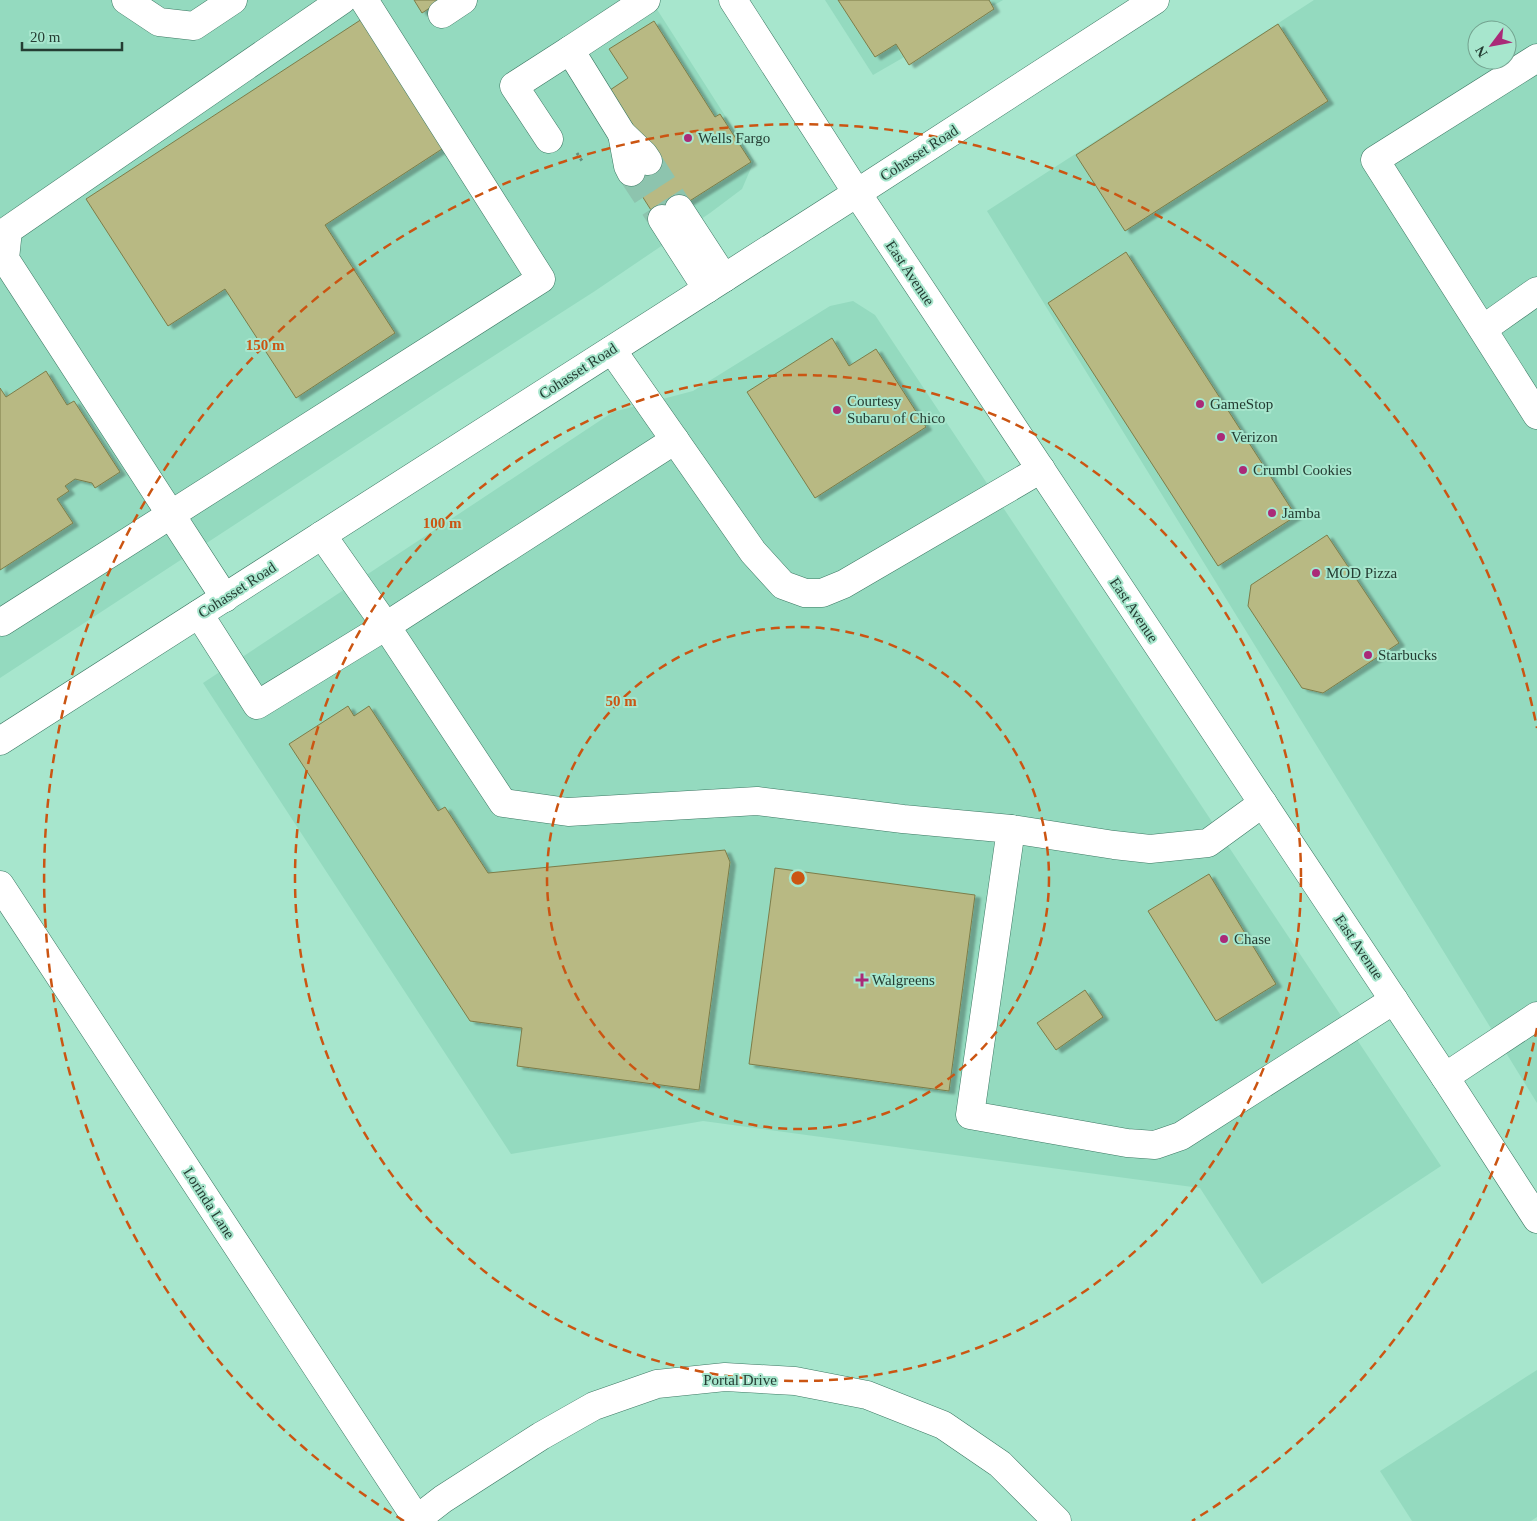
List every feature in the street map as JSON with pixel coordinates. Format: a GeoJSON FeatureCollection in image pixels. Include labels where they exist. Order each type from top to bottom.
{"type":"FeatureCollection","features":[{"type":"Feature","properties":{"kind":"street"},"geometry":{"type":"LineString","coordinates":[[126,0],[158,22],[194,26],[234,0]]}},
{"type":"Feature","properties":{"kind":"street"},"geometry":{"type":"LineString","coordinates":[[225,598],[3,260],[4,224],[342,0]]}},
{"type":"Feature","properties":{"kind":"street"},"geometry":{"type":"LineString","coordinates":[[2,622],[541,279],[364,0]]}},
{"type":"Feature","properties":{"kind":"street"},"geometry":{"type":"LineString","coordinates":[[549,139],[514,86],[646,0]]}},
{"type":"Feature","properties":{"kind":"street","name":"East Avenue"},"geometry":{"type":"LineString","coordinates":[[733,0],[857,193],[1394,1000],[1537,1219]]}},
{"type":"Feature","properties":{"kind":"street","name":"Cohasset Road"},"geometry":{"type":"LineString","coordinates":[[0,741],[857,193],[1155,0]]}},
{"type":"Feature","properties":{"kind":"street"},"geometry":{"type":"LineString","coordinates":[[570,50],[622,134],[628,166],[640,166]]}},
{"type":"Feature","properties":{"kind":"street"},"geometry":{"type":"LineString","coordinates":[[1537,58],[1375,160],[1537,415]]}},
{"type":"Feature","properties":{"kind":"street"},"geometry":{"type":"LineString","coordinates":[[670,214],[715,284]]}},
{"type":"Feature","properties":{"kind":"street"},"geometry":{"type":"LineString","coordinates":[[1483,329],[1537,291]]}},
{"type":"Feature","properties":{"kind":"street"},"geometry":{"type":"LineString","coordinates":[[612,350],[753,552],[783,585],[805,593],[822,593],[844,584],[1041,470]]}},
{"type":"Feature","properties":{"kind":"street"},"geometry":{"type":"LineString","coordinates":[[200,614],[257,705],[386,626],[674,440]]}},
{"type":"Feature","properties":{"kind":"street"},"geometry":{"type":"LineString","coordinates":[[322,535],[386,626],[502,803],[568,812],[757,802],[1011,829],[1114,846],[1150,849],[1208,843],[1263,803]]}},
{"type":"Feature","properties":{"kind":"street"},"geometry":{"type":"LineString","coordinates":[[1011,829],[970,1114],[1127,1143],[1155,1145],[1188,1132],[1394,1000]]}},
{"type":"Feature","properties":{"kind":"street","name":"Lorinda Lane"},"geometry":{"type":"LineString","coordinates":[[0,885],[417,1520]]}},
{"type":"Feature","properties":{"kind":"street"},"geometry":{"type":"LineString","coordinates":[[1445,1077],[1537,1016]]}},
{"type":"Feature","properties":{"kind":"street","name":"Portal Drive"},"geometry":{"type":"LineString","coordinates":[[417,1520],[443,1499],[541,1436],[594,1406],[657,1384],[725,1377],[795,1381],[867,1395],[943,1426],[1000,1464],[1057,1521]]}},
{"type":"Feature","properties":{"kind":"shaded area"},"geometry":{"type":"Polygon","coordinates":[[[0,0],[651,0],[754,161],[742,189],[710,213],[595,291],[0,678],[0,0]]]}},
{"type":"Feature","properties":{"kind":"shaded area"},"geometry":{"type":"Polygon","coordinates":[[[825,0],[1003,0],[873,75],[825,0]]]}},
{"type":"Feature","properties":{"kind":"shaded area"},"geometry":{"type":"Polygon","coordinates":[[[1314,0],[1537,0],[1537,1103],[987,211],[1314,0]]]}},
{"type":"Feature","properties":{"kind":"shaded area"},"geometry":{"type":"Polygon","coordinates":[[[853,301],[875,315],[1441,1166],[1262,1284],[1200,1188],[703,1121],[511,1154],[203,683],[613,412],[693,391],[830,306],[853,301]]]}},
{"type":"Feature","properties":{"kind":"shaded area"},"geometry":{"type":"Polygon","coordinates":[[[1537,1370],[1537,1517],[1531,1521],[1412,1521],[1380,1471],[1537,1370]]]}},
{"type":"Feature","properties":{"kind":"building"},"geometry":{"type":"Polygon","coordinates":[[[414,0],[442,0],[422,13],[414,0]]]}},
{"type":"Feature","properties":{"kind":"building"},"geometry":{"type":"Polygon","coordinates":[[[838,0],[989,0],[994,9],[909,65],[896,44],[875,57],[838,0]]]}},
{"type":"Feature","properties":{"kind":"building"},"geometry":{"type":"Polygon","coordinates":[[[362,19],[445,147],[325,225],[395,333],[296,398],[225,289],[168,326],[86,199],[362,19]]]}},
{"type":"Feature","properties":{"kind":"building","name":"Wells Fargo"},"geometry":{"type":"Polygon","coordinates":[[[654,21],[715,117],[720,114],[751,162],[658,221],[628,174],[610,90],[628,78],[609,49],[654,21]]]}},
{"type":"Feature","properties":{"kind":"building"},"geometry":{"type":"Polygon","coordinates":[[[1278,24],[1328,101],[1125,231],[1076,155],[1278,24]]]}},
{"type":"Feature","properties":{"kind":"building"},"geometry":{"type":"Polygon","coordinates":[[[1126,252],[1296,516],[1218,566],[1048,303],[1126,252]]]}},
{"type":"Feature","properties":{"kind":"building","name":"Courtesy Subaru of Chico"},"geometry":{"type":"Polygon","coordinates":[[[832,338],[849,366],[876,349],[926,427],[815,498],[747,392],[832,338]]]}},
{"type":"Feature","properties":{"kind":"building"},"geometry":{"type":"Polygon","coordinates":[[[46,371],[67,405],[74,401],[120,472],[95,488],[92,483],[75,479],[65,486],[69,491],[57,499],[73,523],[0,570],[0,388],[6,397],[46,371]]]}},
{"type":"Feature","properties":{"kind":"building"},"geometry":{"type":"Polygon","coordinates":[[[1327,535],[1399,643],[1323,693],[1302,688],[1248,606],[1251,585],[1327,535]]]}},
{"type":"Feature","properties":{"kind":"building"},"geometry":{"type":"Polygon","coordinates":[[[348,706],[354,716],[369,706],[438,811],[445,807],[488,873],[725,850],[730,862],[699,1090],[517,1066],[522,1028],[470,1021],[289,744],[348,706]]]}},
{"type":"Feature","properties":{"kind":"building","name":"Walgreens"},"geometry":{"type":"Polygon","coordinates":[[[775,868],[975,895],[949,1091],[749,1064],[775,868]]]}},
{"type":"Feature","properties":{"kind":"building"},"geometry":{"type":"Polygon","coordinates":[[[1209,874],[1276,984],[1216,1021],[1148,911],[1209,874]]]}},
{"type":"Feature","properties":{"kind":"building"},"geometry":{"type":"Polygon","coordinates":[[[1085,990],[1103,1017],[1056,1050],[1037,1023],[1085,990]]]}},
{"type":"Feature","properties":{"kind":"tunnel"},"geometry":{"type":"LineString","coordinates":[[648,161],[679,209]]}},
{"type":"Feature","properties":{"kind":"tunnel"},"geometry":{"type":"LineString","coordinates":[[631,172],[662,219]]}},
{"type":"Feature","properties":{"kind":"place","name":"Wells Fargo"},"geometry":{"type":"Point","coordinates":[688,138]}},
{"type":"Feature","properties":{"kind":"place","name":"GameStop"},"geometry":{"type":"Point","coordinates":[1200,404]}},
{"type":"Feature","properties":{"kind":"place","name":"Courtesy Subaru of Chico"},"geometry":{"type":"Point","coordinates":[837,410]}},
{"type":"Feature","properties":{"kind":"place","name":"Verizon"},"geometry":{"type":"Point","coordinates":[1221,437]}},
{"type":"Feature","properties":{"kind":"place","name":"Crumbl Cookies"},"geometry":{"type":"Point","coordinates":[1243,470]}},
{"type":"Feature","properties":{"kind":"place","name":"Jamba"},"geometry":{"type":"Point","coordinates":[1272,513]}},
{"type":"Feature","properties":{"kind":"place","name":"MOD Pizza"},"geometry":{"type":"Point","coordinates":[1316,573]}},
{"type":"Feature","properties":{"kind":"place","name":"Starbucks"},"geometry":{"type":"Point","coordinates":[1368,655]}},
{"type":"Feature","properties":{"kind":"place","name":"Chase"},"geometry":{"type":"Point","coordinates":[1224,939]}},
{"type":"Feature","properties":{"kind":"place","name":"Walgreens"},"geometry":{"type":"Point","coordinates":[862,980]}}]}
